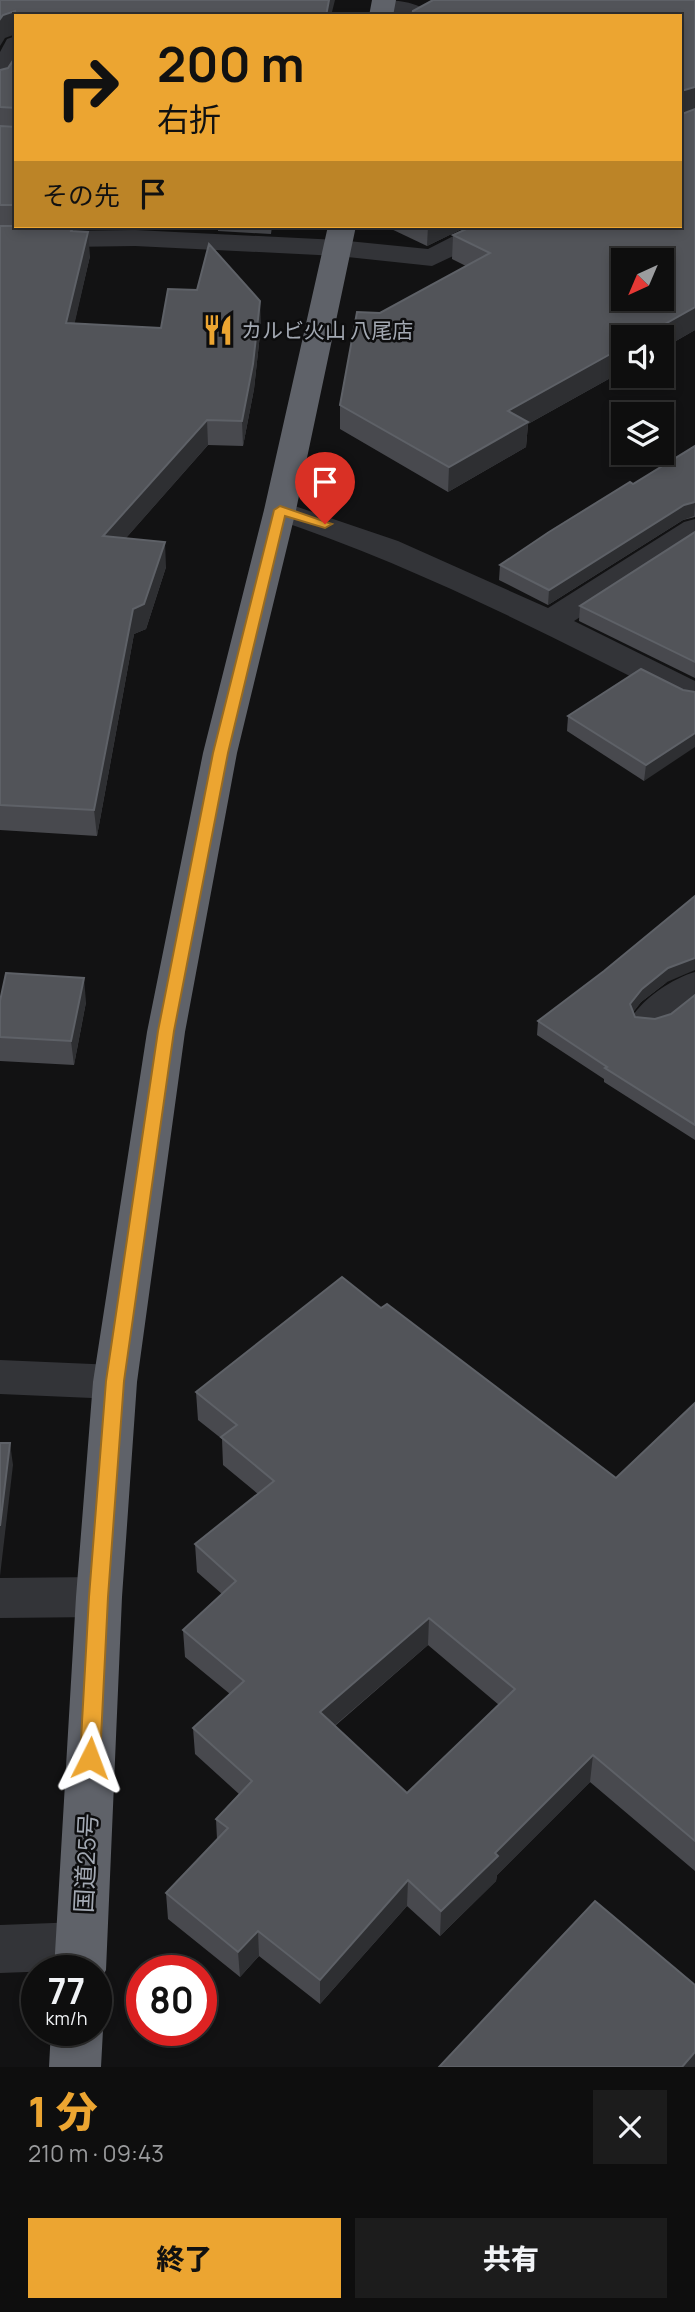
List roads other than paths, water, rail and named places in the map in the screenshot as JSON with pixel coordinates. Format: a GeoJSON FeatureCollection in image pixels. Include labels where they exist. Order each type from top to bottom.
{"type":"FeatureCollection","features":[{"type":"Feature","properties":{"kind":"highway","name":"国道25号"},"geometry":{"type":"LineString","coordinates":[[80,1955],[99,1597],[115,1381],[166,1031],[220,753],[280,510],[340,237]]}},
{"type":"Feature","properties":{"kind":"highway"},"geometry":{"type":"LineString","coordinates":[[75,2067],[76,2046]]}},
{"type":"Feature","properties":{"kind":"street"},"geometry":{"type":"LineString","coordinates":[[384,0],[416,14]]}},
{"type":"Feature","properties":{"kind":"street"},"geometry":{"type":"LineString","coordinates":[[0,84],[14,49]]}},
{"type":"Feature","properties":{"kind":"street"},"geometry":{"type":"LineString","coordinates":[[0,240],[110,232],[340,237],[432,258],[490,228]]}},
{"type":"Feature","properties":{"kind":"street"},"geometry":{"type":"LineString","coordinates":[[280,510],[341,529],[476,587],[692,690]]}},
{"type":"Feature","properties":{"kind":"street"},"geometry":{"type":"LineString","coordinates":[[548,623],[695,529]]}},
{"type":"Feature","properties":{"kind":"street"},"geometry":{"type":"LineString","coordinates":[[650,1019],[695,985]]}},
{"type":"Feature","properties":{"kind":"street"},"geometry":{"type":"LineString","coordinates":[[0,1377],[115,1381]]}},
{"type":"Feature","properties":{"kind":"street"},"geometry":{"type":"LineString","coordinates":[[0,1598],[99,1597]]}},
{"type":"Feature","properties":{"kind":"street"},"geometry":{"type":"LineString","coordinates":[[0,1949],[53,1955]]}},
{"type":"Feature","properties":{"kind":"place","name":"カルビ火山 八尾店"},"geometry":{"type":"Point","coordinates":[218,330]}}]}
